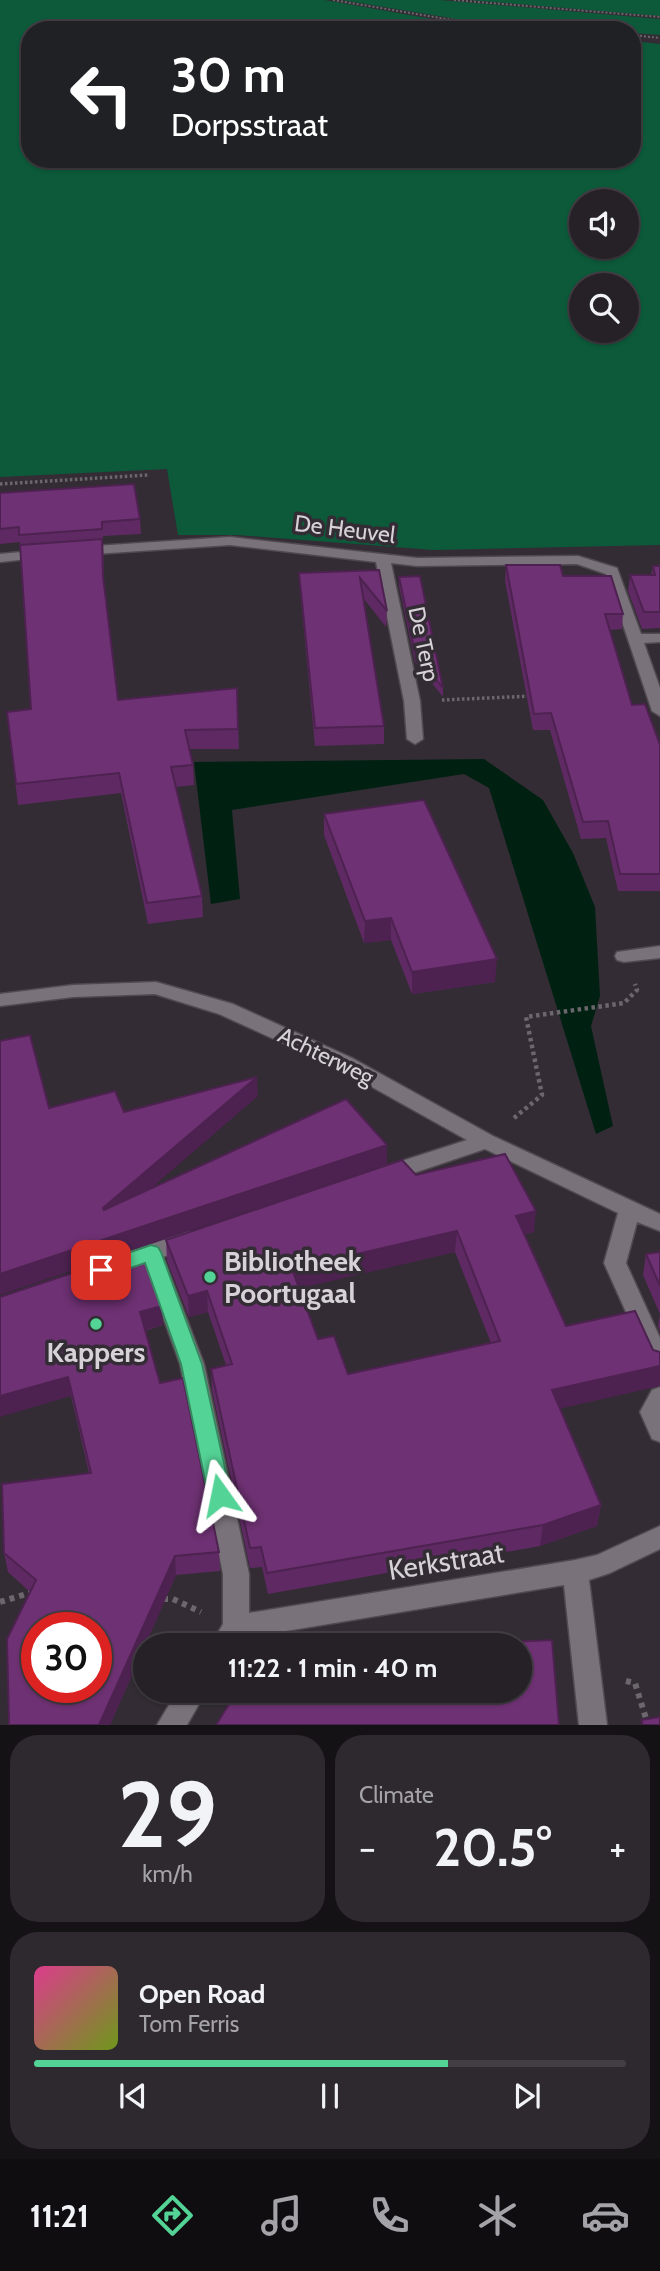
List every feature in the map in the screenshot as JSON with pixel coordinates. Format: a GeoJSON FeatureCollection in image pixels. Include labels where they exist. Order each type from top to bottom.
{"type":"FeatureCollection","features":[{"type":"Feature","properties":{"kind":"street","name":"De Heuvel"},"geometry":{"type":"LineString","coordinates":[[0,558],[230,541],[417,562],[578,560],[612,571],[660,711]]}},
{"type":"Feature","properties":{"kind":"street","name":"De Terp"},"geometry":{"type":"LineString","coordinates":[[383,560],[412,701],[415,739]]}},
{"type":"Feature","properties":{"kind":"street"},"geometry":{"type":"LineString","coordinates":[[634,639],[660,638]]}},
{"type":"Feature","properties":{"kind":"street"},"geometry":{"type":"LineString","coordinates":[[624,956],[660,952]]}},
{"type":"Feature","properties":{"kind":"street","name":"Achterweg"},"geometry":{"type":"LineString","coordinates":[[0,1000],[72,991],[156,988],[226,1009],[345,1063],[486,1141],[660,1223]]}},
{"type":"Feature","properties":{"kind":"street"},"geometry":{"type":"LineString","coordinates":[[370,1180],[486,1141]]}},
{"type":"Feature","properties":{"kind":"street"},"geometry":{"type":"LineString","coordinates":[[630,1210],[615,1264],[660,1363]]}},
{"type":"Feature","properties":{"kind":"street"},"geometry":{"type":"LineString","coordinates":[[101,1270],[203,1235]]}},
{"type":"Feature","properties":{"kind":"street"},"geometry":{"type":"LineString","coordinates":[[151,1252],[192,1364],[236,1574],[230,1633]]}},
{"type":"Feature","properties":{"kind":"street"},"geometry":{"type":"LineString","coordinates":[[660,1397],[652,1412],[660,1432]]}},
{"type":"Feature","properties":{"kind":"street","name":"Kerkstraat"},"geometry":{"type":"LineString","coordinates":[[246,1633],[575,1572],[601,1565],[660,1537]]}},
{"type":"Feature","properties":{"kind":"street"},"geometry":{"type":"LineString","coordinates":[[575,1572],[593,1725]]}},
{"type":"Feature","properties":{"kind":"street"},"geometry":{"type":"LineString","coordinates":[[171,1725],[185,1703]]}},
{"type":"Feature","properties":{"kind":"path"},"geometry":{"type":"LineString","coordinates":[[333,0],[468,21]]}},
{"type":"Feature","properties":{"kind":"path"},"geometry":{"type":"LineString","coordinates":[[454,0],[660,18]]}},
{"type":"Feature","properties":{"kind":"path"},"geometry":{"type":"LineString","coordinates":[[641,37],[660,38]]}},
{"type":"Feature","properties":{"kind":"path"},"geometry":{"type":"LineString","coordinates":[[0,484],[148,475]]}},
{"type":"Feature","properties":{"kind":"path"},"geometry":{"type":"LineString","coordinates":[[412,701],[545,696]]}},
{"type":"Feature","properties":{"kind":"path"},"geometry":{"type":"LineString","coordinates":[[486,1141],[542,1095],[526,1017],[624,1003]]}},
{"type":"Feature","properties":{"kind":"path"},"geometry":{"type":"LineString","coordinates":[[0,1602],[46,1588]]}},
{"type":"Feature","properties":{"kind":"path"},"geometry":{"type":"LineString","coordinates":[[160,1598],[173,1599],[225,1633]]}},
{"type":"Feature","properties":{"kind":"path"},"geometry":{"type":"LineString","coordinates":[[635,1682],[648,1725]]}},
{"type":"Feature","properties":{"kind":"green space"},"geometry":{"type":"Polygon","coordinates":[[[0,0],[325,0],[443,21],[21,21],[21,168],[641,168],[641,42],[660,44],[660,545],[434,550],[237,535],[178,535],[167,469],[0,477],[0,0]]]}},
{"type":"Feature","properties":{"kind":"green space"},"geometry":{"type":"Polygon","coordinates":[[[341,0],[440,0],[660,19],[660,35],[641,34],[641,21],[469,21],[341,0]]]}},
{"type":"Feature","properties":{"kind":"green space"},"geometry":{"type":"Polygon","coordinates":[[[468,0],[660,0],[660,16],[468,0]]]}},
{"type":"Feature","properties":{"kind":"shaded area"},"geometry":{"type":"Polygon","coordinates":[[[484,759],[543,800],[573,853],[595,907],[600,996],[591,1026],[613,1126],[596,1134],[489,788],[464,774],[232,810],[240,899],[211,904],[194,762],[484,759]]]}},
{"type":"Feature","properties":{"kind":"building"},"geometry":{"type":"Polygon","coordinates":[[[134,484],[140,519],[102,522],[102,529],[19,535],[19,527],[0,529],[0,493],[134,484]]]}},
{"type":"Feature","properties":{"kind":"building"},"geometry":{"type":"Polygon","coordinates":[[[102,539],[103,576],[118,700],[237,688],[238,729],[185,730],[193,765],[171,767],[202,896],[147,903],[119,773],[16,784],[7,712],[31,709],[20,545],[102,539]]]}},
{"type":"Feature","properties":{"kind":"building"},"geometry":{"type":"Polygon","coordinates":[[[506,565],[560,565],[563,576],[611,576],[623,614],[605,614],[632,705],[645,704],[660,745],[660,874],[620,874],[608,821],[583,822],[551,713],[534,714],[506,565]]]}},
{"type":"Feature","properties":{"kind":"building"},"geometry":{"type":"Polygon","coordinates":[[[653,566],[660,566],[660,612],[644,612],[630,575],[655,575],[653,566]]]}},
{"type":"Feature","properties":{"kind":"building"},"geometry":{"type":"Polygon","coordinates":[[[379,570],[387,611],[360,578],[384,726],[315,728],[299,573],[379,570]]]}},
{"type":"Feature","properties":{"kind":"building"},"geometry":{"type":"Polygon","coordinates":[[[420,576],[443,688],[415,653],[399,577],[420,576]]]}},
{"type":"Feature","properties":{"kind":"building"},"geometry":{"type":"Polygon","coordinates":[[[424,800],[497,959],[412,972],[391,918],[365,921],[324,814],[424,800]]]}},
{"type":"Feature","properties":{"kind":"building"},"geometry":{"type":"Polygon","coordinates":[[[30,1035],[49,1108],[115,1091],[124,1112],[257,1077],[103,1208],[104,1210],[346,1099],[387,1145],[0,1274],[0,1041],[30,1035]]]}},
{"type":"Feature","properties":{"kind":"building"},"geometry":{"type":"Polygon","coordinates":[[[505,1154],[536,1211],[516,1216],[566,1326],[635,1311],[653,1350],[660,1352],[660,1366],[552,1390],[601,1505],[543,1525],[267,1573],[261,1547],[250,1548],[211,1369],[232,1364],[207,1291],[188,1296],[166,1240],[402,1160],[416,1175],[505,1154]],[[457,1231],[292,1269],[318,1339],[334,1336],[348,1374],[500,1341],[457,1231]]]}},
{"type":"Feature","properties":{"kind":"building"},"geometry":{"type":"Polygon","coordinates":[[[142,1250],[162,1306],[140,1312],[160,1383],[183,1378],[219,1552],[175,1556],[140,1633],[133,1633],[133,1649],[112,1696],[112,1612],[21,1612],[21,1703],[109,1703],[99,1725],[9,1725],[7,1639],[36,1580],[4,1553],[2,1484],[91,1473],[68,1377],[0,1396],[0,1297],[142,1250]]]}},
{"type":"Feature","properties":{"kind":"building"},"geometry":{"type":"Polygon","coordinates":[[[660,1252],[660,1286],[646,1254],[660,1252]]]}},
{"type":"Feature","properties":{"kind":"building"},"geometry":{"type":"Polygon","coordinates":[[[552,1640],[559,1725],[216,1725],[230,1703],[532,1703],[532,1641],[552,1640]]]}},
{"type":"Feature","properties":{"kind":"building"},"geometry":{"type":"Polygon","coordinates":[[[660,1717],[660,1725],[643,1725],[641,1720],[660,1717]]]}},
{"type":"Feature","properties":{"kind":"place","name":"Bibliotheek Poortugaal"},"geometry":{"type":"Point","coordinates":[210,1277]}},
{"type":"Feature","properties":{"kind":"place","name":"Kappers"},"geometry":{"type":"Point","coordinates":[96,1324]}},
{"type":"Feature","properties":{"kind":"route"},"geometry":{"type":"LineString","coordinates":[[101,1270],[151,1252],[192,1364],[220,1495]]}}]}
